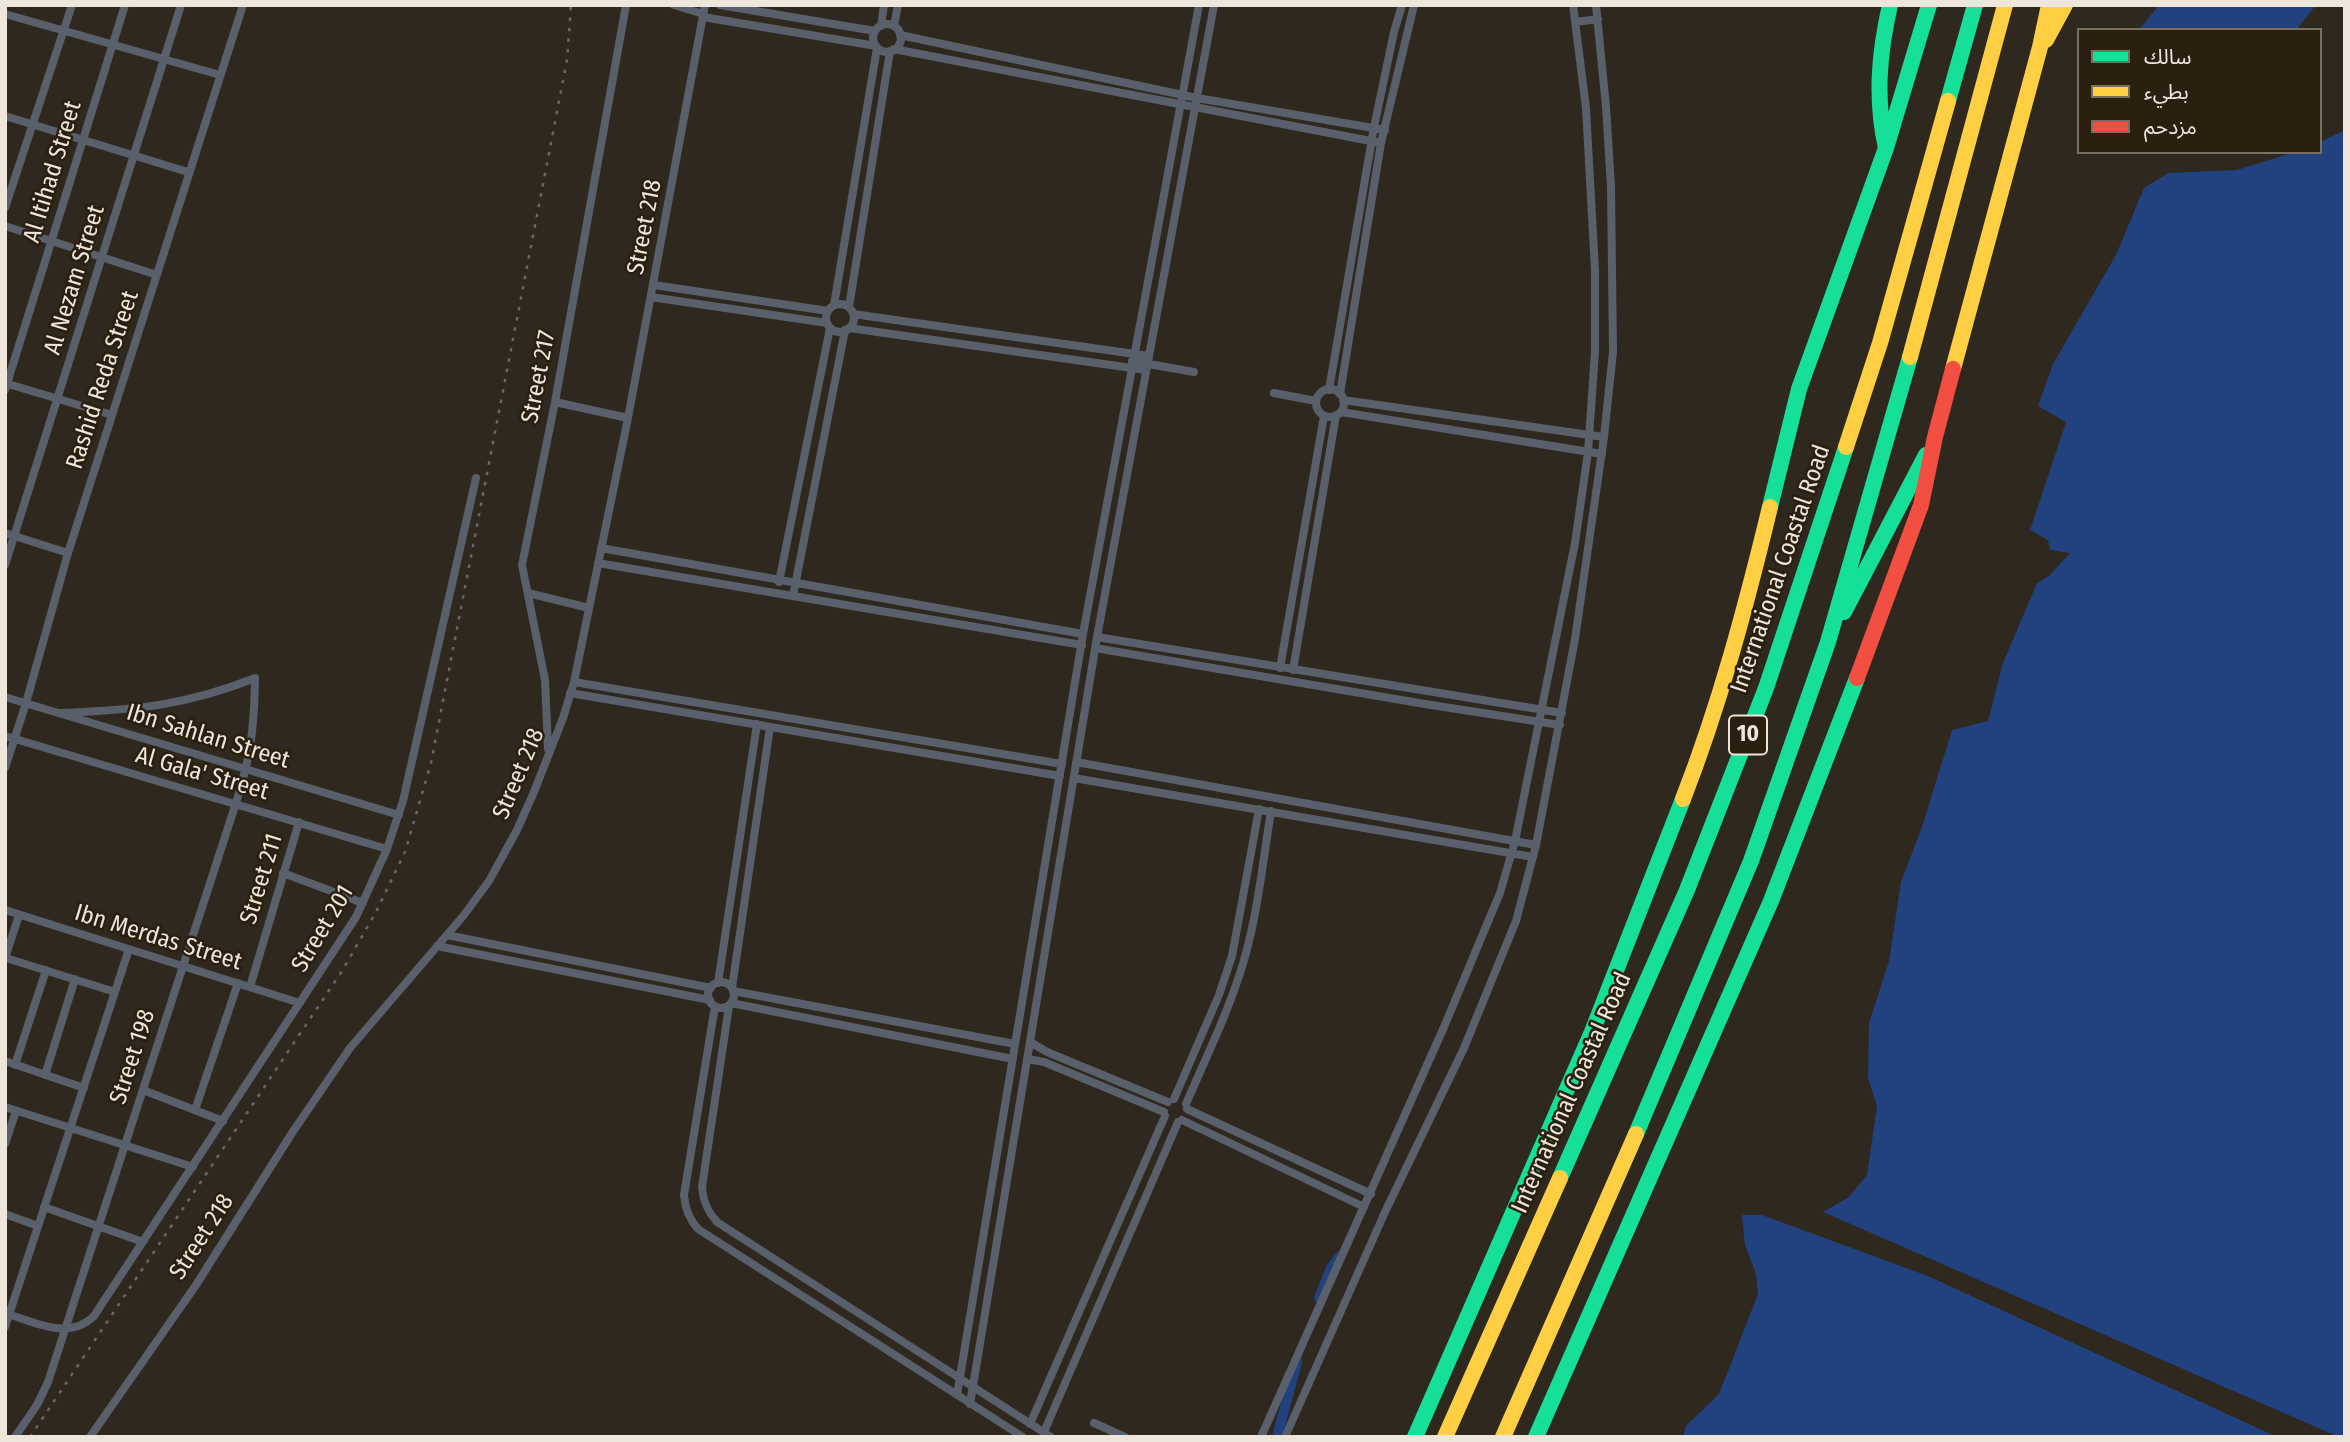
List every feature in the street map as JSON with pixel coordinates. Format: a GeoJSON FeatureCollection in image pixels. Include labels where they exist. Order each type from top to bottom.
{"type":"FeatureCollection","features":[{"type":"Feature","properties":{"kind":"highway","name":"International Coastal Road"},"geometry":{"type":"LineString","coordinates":[[1415,1437],[1592,1032],[1685,800],[1738,635],[1802,378],[1886,148],[1929,5]]}},
{"type":"Feature","properties":{"kind":"highway","name":"International Coastal Road"},"geometry":{"type":"LineString","coordinates":[[1445,1437],[1687,890],[1766,688],[1880,343],[1975,5]]}},
{"type":"Feature","properties":{"kind":"highway","name":"10"},"geometry":{"type":"LineString","coordinates":[[1503,1437],[1654,1093],[1751,861],[1828,642],[1919,324],[2005,5]]}},
{"type":"Feature","properties":{"kind":"highway"},"geometry":{"type":"LineString","coordinates":[[1536,1437],[1771,901],[1910,539],[2049,5]]}},
{"type":"Feature","properties":{"kind":"highway"},"geometry":{"type":"LineString","coordinates":[[2040,47],[2065,5]]}},
{"type":"Feature","properties":{"kind":"highway"},"geometry":{"type":"LineString","coordinates":[[1886,148],[1879,118],[1878,88],[1891,9]]}},
{"type":"Feature","properties":{"kind":"highway"},"geometry":{"type":"LineString","coordinates":[[1828,642],[1935,437]]}},
{"type":"Feature","properties":{"kind":"street"},"geometry":{"type":"LineString","coordinates":[[5,208],[72,5]]}},
{"type":"Feature","properties":{"kind":"street","name":"Al Itihad Street"},"geometry":{"type":"LineString","coordinates":[[6,386],[125,5]]}},
{"type":"Feature","properties":{"kind":"street","name":"Al Nezam Street"},"geometry":{"type":"LineString","coordinates":[[5,565],[181,5]]}},
{"type":"Feature","properties":{"kind":"street","name":"Rashid Reda Street"},"geometry":{"type":"LineString","coordinates":[[5,768],[68,553],[243,5]]}},
{"type":"Feature","properties":{"kind":"street","name":"Street 217"},"geometry":{"type":"LineString","coordinates":[[548,755],[546,688],[522,565],[555,402],[626,5]]}},
{"type":"Feature","properties":{"kind":"street"},"geometry":{"type":"LineString","coordinates":[[674,5],[876,47],[1376,143]]}},
{"type":"Feature","properties":{"kind":"street"},"geometry":{"type":"LineString","coordinates":[[720,5],[878,28],[886,24],[894,26],[900,35],[900,41],[892,50],[851,310],[853,321],[847,329],[793,596]]}},
{"type":"Feature","properties":{"kind":"street"},"geometry":{"type":"LineString","coordinates":[[777,593],[829,326],[876,47],[873,39],[884,5]]}},
{"type":"Feature","properties":{"kind":"street"},"geometry":{"type":"LineString","coordinates":[[894,26],[898,5]]}},
{"type":"Feature","properties":{"kind":"street"},"geometry":{"type":"LineString","coordinates":[[957,1395],[1083,634],[1199,5]]}},
{"type":"Feature","properties":{"kind":"street"},"geometry":{"type":"LineString","coordinates":[[970,1404],[1095,648],[1214,5]]}},
{"type":"Feature","properties":{"kind":"street"},"geometry":{"type":"LineString","coordinates":[[1293,670],[1342,397],[1376,143],[1374,127],[1402,5]]}},
{"type":"Feature","properties":{"kind":"street"},"geometry":{"type":"LineString","coordinates":[[1329,390],[1376,143],[1385,130],[1414,5]]}},
{"type":"Feature","properties":{"kind":"street"},"geometry":{"type":"LineString","coordinates":[[1261,1437],[1371,1194],[1500,893],[1515,841],[1575,543],[1588,452],[1595,352],[1595,270],[1586,108],[1573,5]]}},
{"type":"Feature","properties":{"kind":"street"},"geometry":{"type":"LineString","coordinates":[[1285,1437],[1385,1212],[1464,1048],[1516,921],[1536,845],[1581,600],[1602,454],[1613,352],[1613,270],[1607,120],[1596,5]]}},
{"type":"Feature","properties":{"kind":"street","name":"Street 218"},"geometry":{"type":"LineString","coordinates":[[90,1437],[196,1285],[342,1058],[476,899],[505,854],[534,792],[574,682],[628,418],[704,12]]}},
{"type":"Feature","properties":{"kind":"street"},"geometry":{"type":"LineString","coordinates":[[5,13],[219,75]]}},
{"type":"Feature","properties":{"kind":"street"},"geometry":{"type":"LineString","coordinates":[[1576,22],[1598,19]]}},
{"type":"Feature","properties":{"kind":"street"},"geometry":{"type":"LineString","coordinates":[[900,35],[1197,98],[1385,130]]}},
{"type":"Feature","properties":{"kind":"street"},"geometry":{"type":"LineString","coordinates":[[5,116],[188,173]]}},
{"type":"Feature","properties":{"kind":"street"},"geometry":{"type":"LineString","coordinates":[[5,226],[156,275]]}},
{"type":"Feature","properties":{"kind":"street"},"geometry":{"type":"LineString","coordinates":[[653,285],[831,308],[842,304],[851,310],[1194,372]]}},
{"type":"Feature","properties":{"kind":"street"},"geometry":{"type":"LineString","coordinates":[[651,297],[829,326],[837,331],[847,329],[1148,364]]}},
{"type":"Feature","properties":{"kind":"street"},"geometry":{"type":"LineString","coordinates":[[6,386],[112,415]]}},
{"type":"Feature","properties":{"kind":"street"},"geometry":{"type":"LineString","coordinates":[[1324,416],[1319,411],[1317,401],[1321,393],[1329,390],[1342,397],[1604,437]]}},
{"type":"Feature","properties":{"kind":"street"},"geometry":{"type":"LineString","coordinates":[[1274,393],[1317,401]]}},
{"type":"Feature","properties":{"kind":"street"},"geometry":{"type":"LineString","coordinates":[[555,402],[628,418]]}},
{"type":"Feature","properties":{"kind":"street"},"geometry":{"type":"LineString","coordinates":[[1324,416],[1338,414],[1602,454]]}},
{"type":"Feature","properties":{"kind":"street"},"geometry":{"type":"LineString","coordinates":[[1280,668],[1324,416]]}},
{"type":"Feature","properties":{"kind":"street","name":"Street 201"},"geometry":{"type":"LineString","coordinates":[[65,1330],[81,1326],[94,1317],[363,903],[399,815],[476,478]]}},
{"type":"Feature","properties":{"kind":"street"},"geometry":{"type":"LineString","coordinates":[[5,533],[68,553]]}},
{"type":"Feature","properties":{"kind":"street"},"geometry":{"type":"LineString","coordinates":[[601,548],[1083,634]]}},
{"type":"Feature","properties":{"kind":"street"},"geometry":{"type":"LineString","coordinates":[[598,563],[1082,645]]}},
{"type":"Feature","properties":{"kind":"street"},"geometry":{"type":"LineString","coordinates":[[528,593],[589,608]]}},
{"type":"Feature","properties":{"kind":"street"},"geometry":{"type":"LineString","coordinates":[[865,608],[868,596]]}},
{"type":"Feature","properties":{"kind":"street"},"geometry":{"type":"LineString","coordinates":[[1097,637],[1562,712]]}},
{"type":"Feature","properties":{"kind":"street"},"geometry":{"type":"LineString","coordinates":[[1095,648],[1560,724]]}},
{"type":"Feature","properties":{"kind":"street","name":"Street 198"},"geometry":{"type":"LineString","coordinates":[[15,1437],[48,1382],[247,769],[253,738],[255,678],[208,695],[159,706],[109,712],[60,713]]}},
{"type":"Feature","properties":{"kind":"street"},"geometry":{"type":"LineString","coordinates":[[574,682],[1062,764]]}},
{"type":"Feature","properties":{"kind":"street"},"geometry":{"type":"LineString","coordinates":[[570,693],[1060,776]]}},
{"type":"Feature","properties":{"kind":"street","name":"Ibn Sahlan Street"},"geometry":{"type":"LineString","coordinates":[[5,697],[399,815]]}},
{"type":"Feature","properties":{"kind":"street"},"geometry":{"type":"LineString","coordinates":[[716,717],[717,706]]}},
{"type":"Feature","properties":{"kind":"street"},"geometry":{"type":"LineString","coordinates":[[757,724],[712,1003],[684,1205],[698,1229],[1023,1437]]}},
{"type":"Feature","properties":{"kind":"street"},"geometry":{"type":"LineString","coordinates":[[770,726],[702,1187],[704,1202],[716,1222],[1048,1434],[1230,1000],[1251,930],[1270,811]]}},
{"type":"Feature","properties":{"kind":"street"},"geometry":{"type":"LineString","coordinates":[[849,740],[851,729]]}},
{"type":"Feature","properties":{"kind":"street","name":"Al Gala' Street"},"geometry":{"type":"LineString","coordinates":[[5,736],[387,849]]}},
{"type":"Feature","properties":{"kind":"street"},"geometry":{"type":"LineString","coordinates":[[1076,762],[1536,845]]}},
{"type":"Feature","properties":{"kind":"street"},"geometry":{"type":"LineString","coordinates":[[1074,778],[1533,857]]}},
{"type":"Feature","properties":{"kind":"street"},"geometry":{"type":"LineString","coordinates":[[1030,1424],[1219,995],[1239,928],[1259,810]]}},
{"type":"Feature","properties":{"kind":"street","name":"Street 211"},"geometry":{"type":"LineString","coordinates":[[250,987],[299,822]]}},
{"type":"Feature","properties":{"kind":"street"},"geometry":{"type":"LineString","coordinates":[[284,873],[363,903]]}},
{"type":"Feature","properties":{"kind":"street","name":"Ibn Merdas Street"},"geometry":{"type":"LineString","coordinates":[[5,910],[300,1003]]}},
{"type":"Feature","properties":{"kind":"street"},"geometry":{"type":"LineString","coordinates":[[19,915],[5,958],[115,992]]}},
{"type":"Feature","properties":{"kind":"street"},"geometry":{"type":"LineString","coordinates":[[447,935],[715,985],[726,983],[732,990],[1015,1044]]}},
{"type":"Feature","properties":{"kind":"street"},"geometry":{"type":"LineString","coordinates":[[437,946],[712,1003],[719,1008],[730,1004],[1013,1059]]}},
{"type":"Feature","properties":{"kind":"street"},"geometry":{"type":"LineString","coordinates":[[5,1327],[7,1313],[129,949]]}},
{"type":"Feature","properties":{"kind":"street"},"geometry":{"type":"LineString","coordinates":[[15,1065],[46,970]]}},
{"type":"Feature","properties":{"kind":"street"},"geometry":{"type":"LineString","coordinates":[[45,1075],[75,979]]}},
{"type":"Feature","properties":{"kind":"street"},"geometry":{"type":"LineString","coordinates":[[195,1110],[239,984]]}},
{"type":"Feature","properties":{"kind":"street"},"geometry":{"type":"LineString","coordinates":[[1030,1042],[1047,1052],[1171,1100],[1180,1099],[1186,1107],[1371,1194]]}},
{"type":"Feature","properties":{"kind":"street"},"geometry":{"type":"LineString","coordinates":[[1027,1059],[1044,1062],[1165,1114],[1171,1121],[1180,1121],[1364,1207]]}},
{"type":"Feature","properties":{"kind":"street"},"geometry":{"type":"LineString","coordinates":[[5,1062],[84,1088]]}},
{"type":"Feature","properties":{"kind":"street"},"geometry":{"type":"LineString","coordinates":[[143,1090],[223,1121]]}},
{"type":"Feature","properties":{"kind":"street"},"geometry":{"type":"LineString","coordinates":[[1006,1100],[1020,1107]]}},
{"type":"Feature","properties":{"kind":"street"},"geometry":{"type":"LineString","coordinates":[[5,1108],[193,1167]]}},
{"type":"Feature","properties":{"kind":"street"},"geometry":{"type":"LineString","coordinates":[[5,1144],[16,1111]]}},
{"type":"Feature","properties":{"kind":"street"},"geometry":{"type":"LineString","coordinates":[[44,1207],[144,1242]]}},
{"type":"Feature","properties":{"kind":"street"},"geometry":{"type":"LineString","coordinates":[[5,1214],[38,1226]]}},
{"type":"Feature","properties":{"kind":"street"},"geometry":{"type":"LineString","coordinates":[[7,1313],[65,1330]]}},
{"type":"Feature","properties":{"kind":"street"},"geometry":{"type":"LineString","coordinates":[[1094,1423],[1125,1437]]}},
{"type":"Feature","properties":{"kind":"water"},"geometry":{"type":"Polygon","coordinates":[[[2159,5],[2316,5],[2298,28],[2141,28],[2159,5]]]}},
{"type":"Feature","properties":{"kind":"water"},"geometry":{"type":"Polygon","coordinates":[[[2345,130],[2345,1437],[2339,1437],[1823,1212],[1849,1197],[1867,1175],[1877,1106],[1868,1078],[1869,1023],[1889,961],[1901,882],[1922,827],[1952,730],[1988,721],[2003,663],[2037,583],[2049,576],[2070,553],[2050,550],[2048,540],[2030,530],[2066,422],[2038,406],[2053,364],[2116,255],[2144,188],[2168,173],[2237,170],[2289,154],[2322,154],[2322,141],[2345,130]]]}},
{"type":"Feature","properties":{"kind":"water"},"geometry":{"type":"Polygon","coordinates":[[[1742,1215],[1762,1215],[1928,1276],[2277,1437],[1683,1437],[1686,1426],[1719,1394],[1758,1294],[1756,1274],[1745,1245],[1742,1215]]]}},
{"type":"Feature","properties":{"kind":"waterway"},"geometry":{"type":"LineString","coordinates":[[1319,1298],[1331,1268],[1340,1256]]}},
{"type":"Feature","properties":{"kind":"waterway"},"geometry":{"type":"LineString","coordinates":[[1277,1437],[1297,1362]]}},
{"type":"Feature","properties":{"kind":"railway"},"geometry":{"type":"LineString","coordinates":[[30,1437],[342,971],[376,912],[405,852],[431,763],[567,60],[571,5]]}},
{"type":"Feature","properties":{"kind":"traffic: fast"},"geometry":{"type":"LineString","coordinates":[[1886,148],[1880,112],[1880,76],[1890,5]]}},
{"type":"Feature","properties":{"kind":"traffic: fast"},"geometry":{"type":"LineString","coordinates":[[1770,507],[1799,389],[1886,148],[1929,5]]}},
{"type":"Feature","properties":{"kind":"traffic: fast"},"geometry":{"type":"LineString","coordinates":[[1948,101],[1975,5]]}},
{"type":"Feature","properties":{"kind":"traffic: fast"},"geometry":{"type":"LineString","coordinates":[[1636,1134],[1751,861],[1828,642],[1910,357]]}},
{"type":"Feature","properties":{"kind":"traffic: fast"},"geometry":{"type":"LineString","coordinates":[[1560,1178],[1687,890],[1766,688],[1846,447]]}},
{"type":"Feature","properties":{"kind":"traffic: fast"},"geometry":{"type":"LineString","coordinates":[[1844,612],[1926,455]]}},
{"type":"Feature","properties":{"kind":"traffic: fast"},"geometry":{"type":"LineString","coordinates":[[1536,1437],[1771,901],[1857,678]]}},
{"type":"Feature","properties":{"kind":"traffic: fast"},"geometry":{"type":"LineString","coordinates":[[1415,1437],[1592,1032],[1683,799]]}},
{"type":"Feature","properties":{"kind":"traffic: slow"},"geometry":{"type":"LineString","coordinates":[[1910,357],[2005,5]]}},
{"type":"Feature","properties":{"kind":"traffic: slow"},"geometry":{"type":"LineString","coordinates":[[1953,369],[2049,5]]}},
{"type":"Feature","properties":{"kind":"traffic: slow"},"geometry":{"type":"LineString","coordinates":[[2046,40],[2065,5]]}},
{"type":"Feature","properties":{"kind":"traffic: slow"},"geometry":{"type":"LineString","coordinates":[[1846,447],[1880,343],[1948,101]]}},
{"type":"Feature","properties":{"kind":"traffic: slow"},"geometry":{"type":"LineString","coordinates":[[1683,799],[1731,655],[1770,507]]}},
{"type":"Feature","properties":{"kind":"traffic: slow"},"geometry":{"type":"LineString","coordinates":[[1503,1437],[1636,1134]]}},
{"type":"Feature","properties":{"kind":"traffic: slow"},"geometry":{"type":"LineString","coordinates":[[1445,1437],[1560,1178]]}},
{"type":"Feature","properties":{"kind":"traffic: jam"},"geometry":{"type":"LineString","coordinates":[[1857,678],[1921,505],[1953,369]]}}]}
